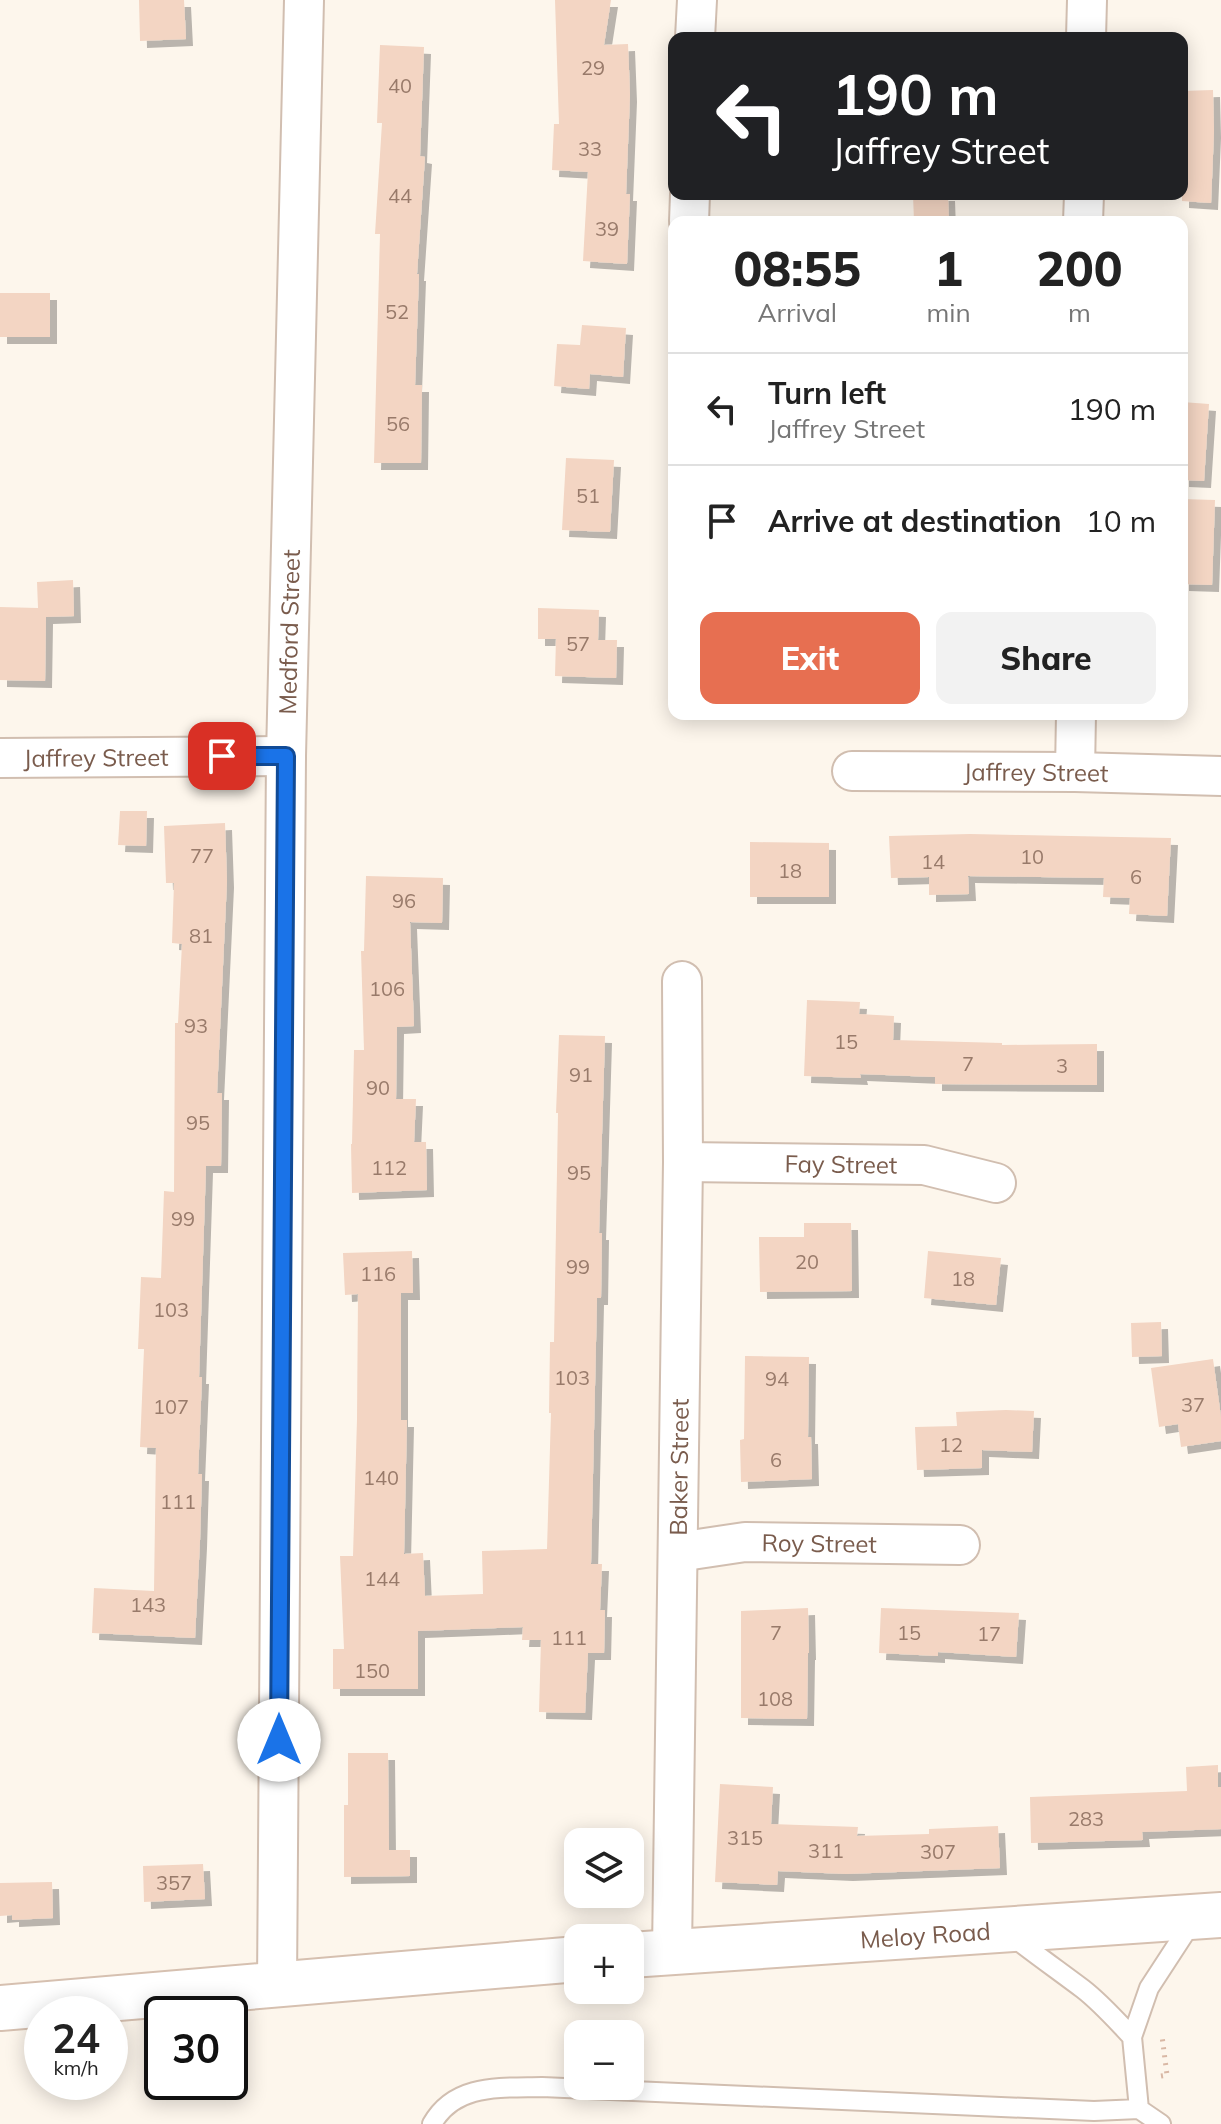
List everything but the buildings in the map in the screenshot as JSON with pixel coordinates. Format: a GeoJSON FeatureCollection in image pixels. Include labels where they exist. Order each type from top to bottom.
{"type":"FeatureCollection","features":[{"type":"Feature","properties":{"kind":"main road","name":"Meloy Road"},"geometry":{"type":"LineString","coordinates":[[651,1953],[1208,1916]]}},
{"type":"Feature","properties":{"kind":"main road"},"geometry":{"type":"LineString","coordinates":[[0,2008],[564,1960]]}},
{"type":"Feature","properties":{"kind":"street","name":"Medford Street"},"geometry":{"type":"LineString","coordinates":[[277,1986],[286,756],[304,0]]}},
{"type":"Feature","properties":{"kind":"street"},"geometry":{"type":"LineString","coordinates":[[695,32],[697,0]]}},
{"type":"Feature","properties":{"kind":"street"},"geometry":{"type":"LineString","coordinates":[[1086,32],[1087,0]]}},
{"type":"Feature","properties":{"kind":"street"},"geometry":{"type":"LineString","coordinates":[[1075,772],[1076,720]]}},
{"type":"Feature","properties":{"kind":"street","name":"Jaffrey Street"},"geometry":{"type":"LineString","coordinates":[[0,758],[286,756]]}},
{"type":"Feature","properties":{"kind":"street","name":"Jaffrey Street"},"geometry":{"type":"LineString","coordinates":[[852,771],[1221,776]]}},
{"type":"Feature","properties":{"kind":"street","name":"Baker Street"},"geometry":{"type":"LineString","coordinates":[[651,1953],[678,1552],[682,981]]}},
{"type":"Feature","properties":{"kind":"street","name":"Fay Street"},"geometry":{"type":"LineString","coordinates":[[683,1162],[924,1165],[996,1183]]}},
{"type":"Feature","properties":{"kind":"street","name":"Roy Street"},"geometry":{"type":"LineString","coordinates":[[678,1552],[745,1542],[960,1545]]}},
{"type":"Feature","properties":{"kind":"lane"},"geometry":{"type":"LineString","coordinates":[[1139,2109],[1132,2037],[1149,1988],[1208,1916]]}},
{"type":"Feature","properties":{"kind":"lane"},"geometry":{"type":"LineString","coordinates":[[1004,1929],[1083,1989],[1132,2037]]}},
{"type":"Feature","properties":{"kind":"lane"},"geometry":{"type":"LineString","coordinates":[[432,2124],[439,2111],[454,2100],[483,2089],[542,2087],[1094,2111],[1139,2109],[1161,2124]]}},
{"type":"Feature","properties":{"kind":"route"},"geometry":{"type":"LineString","coordinates":[[222,756],[286,756],[279,1740]]}}]}
